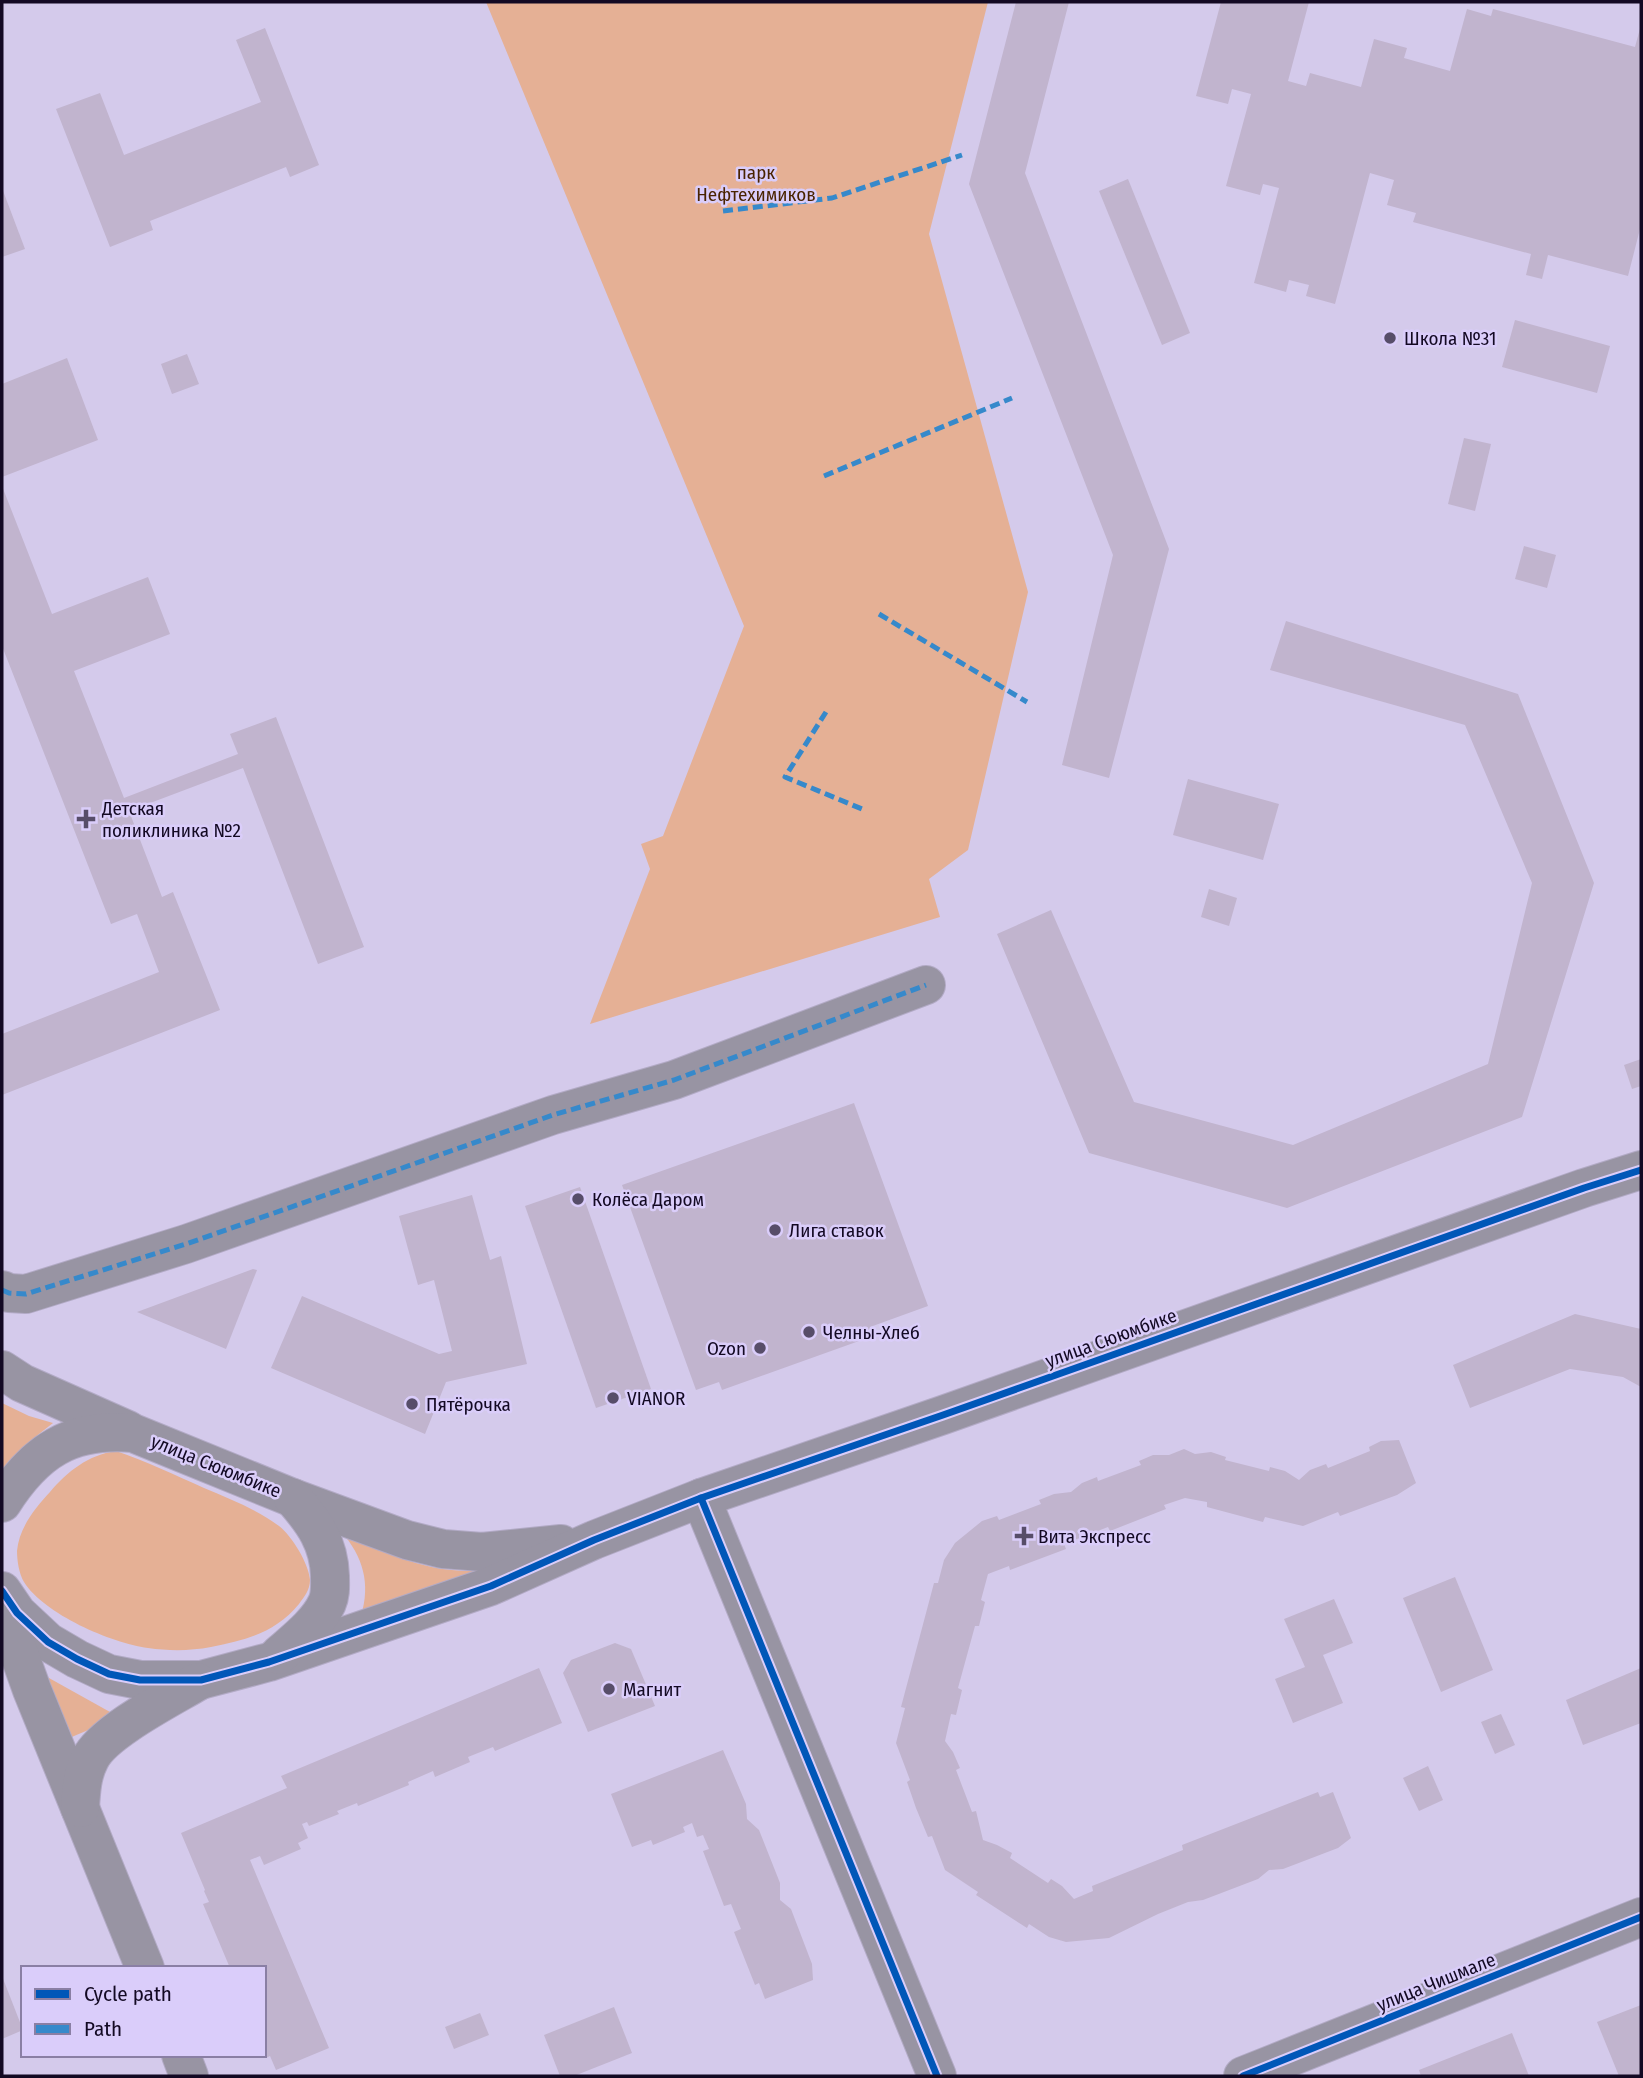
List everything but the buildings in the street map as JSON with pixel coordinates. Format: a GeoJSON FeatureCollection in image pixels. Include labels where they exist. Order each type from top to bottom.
{"type":"FeatureCollection","features":[{"type":"Feature","properties":{"kind":"street"},"geometry":{"type":"LineString","coordinates":[[2,1290],[26,1294],[186,1244],[552,1115],[674,1080],[926,985]]}},
{"type":"Feature","properties":{"kind":"street","name":"улица Сююмбике"},"geometry":{"type":"LineString","coordinates":[[594,1540],[701,1498],[1571,1192],[1641,1170]]}},
{"type":"Feature","properties":{"kind":"street"},"geometry":{"type":"LineString","coordinates":[[2,1370],[22,1383],[133,1433]]}},
{"type":"Feature","properties":{"kind":"street","name":"улица Сююмбике"},"geometry":{"type":"LineString","coordinates":[[2,1503],[18,1479],[47,1451],[72,1438],[108,1431],[133,1433],[293,1499],[312,1520],[321,1535],[330,1565],[329,1597],[326,1606],[311,1625],[269,1662],[201,1680],[140,1680],[109,1674],[77,1660],[48,1642],[17,1613],[2,1591]]}},
{"type":"Feature","properties":{"kind":"street"},"geometry":{"type":"LineString","coordinates":[[701,1498],[937,2076]]}},
{"type":"Feature","properties":{"kind":"street"},"geometry":{"type":"LineString","coordinates":[[293,1499],[407,1540],[443,1549],[482,1552],[594,1540]]}},
{"type":"Feature","properties":{"kind":"street"},"geometry":{"type":"LineString","coordinates":[[269,1662],[491,1586],[594,1540]]}},
{"type":"Feature","properties":{"kind":"street"},"geometry":{"type":"LineString","coordinates":[[2,1606],[144,1966]]}},
{"type":"Feature","properties":{"kind":"street"},"geometry":{"type":"LineString","coordinates":[[80,1808],[83,1776],[91,1756],[110,1737],[201,1680]]}},
{"type":"Feature","properties":{"kind":"street","name":"улица Чишмале"},"geometry":{"type":"LineString","coordinates":[[1243,2076],[1641,1917]]}},
{"type":"Feature","properties":{"kind":"street"},"geometry":{"type":"LineString","coordinates":[[182,2057],[189,2076]]}},
{"type":"Feature","properties":{"kind":"green space","name":"парк Нефтехимиков"},"geometry":{"type":"Polygon","coordinates":[[[486,2],[988,2],[929,234],[1028,592],[968,850],[929,879],[940,917],[590,1024],[650,869],[641,844],[663,836],[744,626],[486,2]]]}},
{"type":"Feature","properties":{"kind":"green space"},"geometry":{"type":"Polygon","coordinates":[[[2,1403],[29,1416],[53,1423],[39,1434],[2,1478],[2,1403]]]}},
{"type":"Feature","properties":{"kind":"green space"},"geometry":{"type":"Polygon","coordinates":[[[116,1451],[243,1505],[279,1526],[299,1551],[309,1573],[309,1587],[299,1604],[280,1622],[259,1634],[211,1647],[180,1650],[148,1648],[116,1640],[62,1616],[47,1605],[24,1582],[20,1571],[17,1551],[24,1526],[39,1505],[71,1471],[96,1456],[116,1451]]]}},
{"type":"Feature","properties":{"kind":"green space"},"geometry":{"type":"Polygon","coordinates":[[[341,1531],[386,1552],[433,1567],[466,1571],[504,1566],[361,1616],[365,1592],[363,1571],[355,1551],[341,1531]]]}},
{"type":"Feature","properties":{"kind":"green space"},"geometry":{"type":"Polygon","coordinates":[[[40,1673],[119,1717],[67,1739],[40,1673]]]}},
{"type":"Feature","properties":{"kind":"marked path"},"geometry":{"type":"LineString","coordinates":[[723,211],[832,198],[962,155]]}},
{"type":"Feature","properties":{"kind":"marked path"},"geometry":{"type":"LineString","coordinates":[[824,476],[1012,398]]}},
{"type":"Feature","properties":{"kind":"marked path"},"geometry":{"type":"LineString","coordinates":[[879,614],[1027,702]]}},
{"type":"Feature","properties":{"kind":"marked path"},"geometry":{"type":"LineString","coordinates":[[826,712],[785,777],[862,809]]}},
{"type":"Feature","properties":{"kind":"marked path"},"geometry":{"type":"LineString","coordinates":[[2,1290],[26,1294],[186,1244],[553,1115],[674,1080],[926,985]]}},
{"type":"Feature","properties":{"kind":"cycle path"},"geometry":{"type":"LineString","coordinates":[[2,1591],[17,1613],[48,1642],[109,1674],[140,1680],[201,1680],[269,1662],[491,1586],[594,1540],[701,1498],[1641,1170]]}},
{"type":"Feature","properties":{"kind":"cycle path"},"geometry":{"type":"LineString","coordinates":[[701,1498],[937,2076]]}},
{"type":"Feature","properties":{"kind":"cycle path"},"geometry":{"type":"LineString","coordinates":[[1243,2076],[1641,1917]]}},
{"type":"Feature","properties":{"kind":"place","name":"Школа №31"},"geometry":{"type":"Point","coordinates":[1390,338]}},
{"type":"Feature","properties":{"kind":"place","name":"Детская поликлиника №2"},"geometry":{"type":"Point","coordinates":[86,819]}},
{"type":"Feature","properties":{"kind":"place","name":"Колёса Даром"},"geometry":{"type":"Point","coordinates":[578,1199]}},
{"type":"Feature","properties":{"kind":"place","name":"Лига ставок"},"geometry":{"type":"Point","coordinates":[775,1230]}},
{"type":"Feature","properties":{"kind":"place","name":"Челны-Хлеб"},"geometry":{"type":"Point","coordinates":[809,1332]}},
{"type":"Feature","properties":{"kind":"place","name":"Ozon"},"geometry":{"type":"Point","coordinates":[760,1348]}},
{"type":"Feature","properties":{"kind":"place","name":"VIANOR"},"geometry":{"type":"Point","coordinates":[613,1398]}},
{"type":"Feature","properties":{"kind":"place","name":"Пятёрочка"},"geometry":{"type":"Point","coordinates":[412,1404]}},
{"type":"Feature","properties":{"kind":"place","name":"Вита Экспресс"},"geometry":{"type":"Point","coordinates":[1024,1536]}},
{"type":"Feature","properties":{"kind":"place","name":"Магнит"},"geometry":{"type":"Point","coordinates":[609,1689]}}]}
